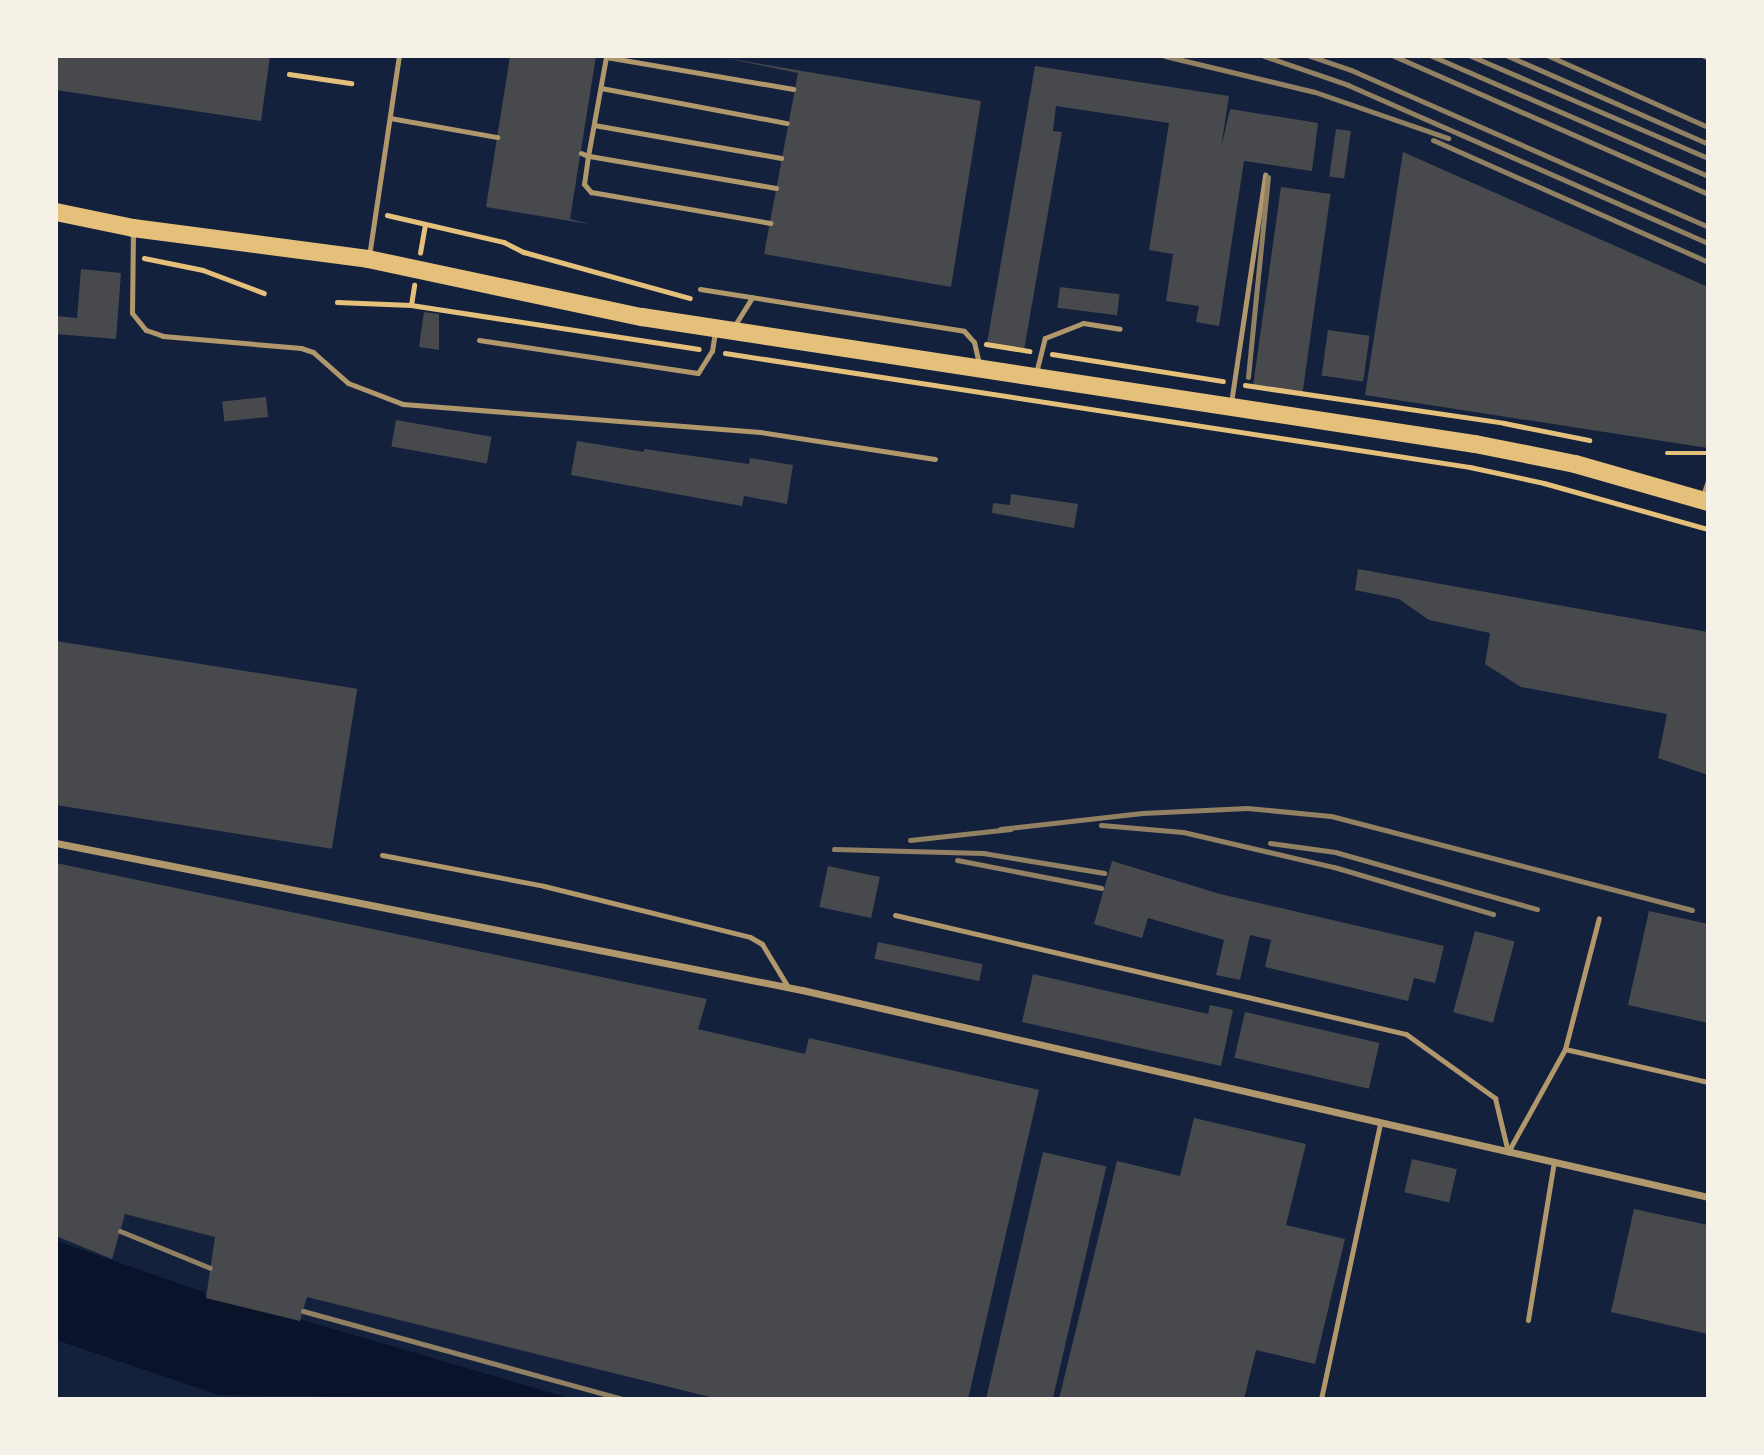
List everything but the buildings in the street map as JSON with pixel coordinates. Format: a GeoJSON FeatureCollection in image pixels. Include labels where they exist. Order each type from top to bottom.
{"type":"FeatureCollection","features":[{"type":"Feature","properties":{"kind":"main road"},"geometry":{"type":"LineString","coordinates":[[56,212],[133,228],[368,259],[539,298],[724,329],[1487,446],[1575,464],[1705,501]]}},
{"type":"Feature","properties":{"kind":"street"},"geometry":{"type":"LineString","coordinates":[[56,843],[789,987],[1708,1197]]}},
{"type":"Feature","properties":{"kind":"lane"},"geometry":{"type":"LineString","coordinates":[[368,259],[399,56]]}},
{"type":"Feature","properties":{"kind":"lane"},"geometry":{"type":"LineString","coordinates":[[770,223],[591,192],[584,184],[588,156],[606,57],[793,89]]}},
{"type":"Feature","properties":{"kind":"lane"},"geometry":{"type":"LineString","coordinates":[[601,88],[788,123]]}},
{"type":"Feature","properties":{"kind":"lane"},"geometry":{"type":"LineString","coordinates":[[390,118],[497,137]]}},
{"type":"Feature","properties":{"kind":"lane"},"geometry":{"type":"LineString","coordinates":[[594,125],[781,158]]}},
{"type":"Feature","properties":{"kind":"lane"},"geometry":{"type":"LineString","coordinates":[[581,153],[776,188]]}},
{"type":"Feature","properties":{"kind":"lane"},"geometry":{"type":"LineString","coordinates":[[1231,406],[1265,175]]}},
{"type":"Feature","properties":{"kind":"lane"},"geometry":{"type":"LineString","coordinates":[[133,228],[132,313],[146,330],[163,336],[301,348],[313,352],[348,383],[403,404],[761,432],[935,459]]}},
{"type":"Feature","properties":{"kind":"lane"},"geometry":{"type":"LineString","coordinates":[[700,289],[964,331],[974,342],[980,368]]}},
{"type":"Feature","properties":{"kind":"lane"},"geometry":{"type":"LineString","coordinates":[[479,340],[698,373],[724,329],[752,298]]}},
{"type":"Feature","properties":{"kind":"lane"},"geometry":{"type":"LineString","coordinates":[[1035,376],[1039,352],[1045,338],[1083,323],[1119,329]]}},
{"type":"Feature","properties":{"kind":"lane"},"geometry":{"type":"LineString","coordinates":[[1705,501],[1708,481]]}},
{"type":"Feature","properties":{"kind":"lane"},"geometry":{"type":"LineString","coordinates":[[382,855],[544,886],[750,937],[762,944],[789,987]]}},
{"type":"Feature","properties":{"kind":"lane"},"geometry":{"type":"LineString","coordinates":[[895,915],[1406,1034],[1495,1098],[1508,1152]]}},
{"type":"Feature","properties":{"kind":"lane"},"geometry":{"type":"LineString","coordinates":[[1508,1152],[1565,1049],[1599,918]]}},
{"type":"Feature","properties":{"kind":"lane"},"geometry":{"type":"LineString","coordinates":[[1565,1049],[1708,1082]]}},
{"type":"Feature","properties":{"kind":"lane"},"geometry":{"type":"LineString","coordinates":[[1321,1399],[1380,1123]]}},
{"type":"Feature","properties":{"kind":"lane"},"geometry":{"type":"LineString","coordinates":[[1528,1320],[1554,1162]]}},
{"type":"Feature","properties":{"kind":"path"},"geometry":{"type":"LineString","coordinates":[[289,74],[351,83]]}},
{"type":"Feature","properties":{"kind":"path"},"geometry":{"type":"LineString","coordinates":[[376,213],[454,234],[464,232],[503,242],[524,253],[695,299]]}},
{"type":"Feature","properties":{"kind":"path"},"geometry":{"type":"LineString","coordinates":[[454,234],[460,242]]}},
{"type":"Feature","properties":{"kind":"path"},"geometry":{"type":"LineString","coordinates":[[516,255],[524,253]]}},
{"type":"Feature","properties":{"kind":"path"},"geometry":{"type":"LineString","coordinates":[[132,256],[203,270],[264,293]]}},
{"type":"Feature","properties":{"kind":"path"},"geometry":{"type":"LineString","coordinates":[[337,302],[411,305],[1469,467],[1544,483],[1708,529]]}},
{"type":"Feature","properties":{"kind":"path"},"geometry":{"type":"LineString","coordinates":[[974,342],[1477,418],[1589,440]]}},
{"type":"Feature","properties":{"kind":"path"},"geometry":{"type":"LineString","coordinates":[[1668,453],[1708,453]]}},
{"type":"Feature","properties":{"kind":"water"},"geometry":{"type":"Polygon","coordinates":[[[56,1241],[204,1292],[206,1298],[306,1321],[572,1399],[219,1395],[56,1340],[56,1241]]]}},
{"type":"Feature","properties":{"kind":"railway"},"geometry":{"type":"LineString","coordinates":[[1165,56],[1315,92],[1448,138]]}},
{"type":"Feature","properties":{"kind":"railway"},"geometry":{"type":"LineString","coordinates":[[1264,56],[1348,85],[1708,243]]}},
{"type":"Feature","properties":{"kind":"railway"},"geometry":{"type":"LineString","coordinates":[[1310,56],[1351,70],[1708,227]]}},
{"type":"Feature","properties":{"kind":"railway"},"geometry":{"type":"LineString","coordinates":[[1394,56],[1708,194]]}},
{"type":"Feature","properties":{"kind":"railway"},"geometry":{"type":"LineString","coordinates":[[1432,56],[1708,176]]}},
{"type":"Feature","properties":{"kind":"railway"},"geometry":{"type":"LineString","coordinates":[[1471,56],[1708,158]]}},
{"type":"Feature","properties":{"kind":"railway"},"geometry":{"type":"LineString","coordinates":[[1508,56],[1708,144]]}},
{"type":"Feature","properties":{"kind":"railway"},"geometry":{"type":"LineString","coordinates":[[1549,56],[1708,127]]}},
{"type":"Feature","properties":{"kind":"railway"},"geometry":{"type":"LineString","coordinates":[[1704,56],[1708,58]]}},
{"type":"Feature","properties":{"kind":"railway"},"geometry":{"type":"LineString","coordinates":[[1433,140],[1708,262]]}},
{"type":"Feature","properties":{"kind":"railway"},"geometry":{"type":"LineString","coordinates":[[1248,377],[1268,177]]}},
{"type":"Feature","properties":{"kind":"railway"},"geometry":{"type":"LineString","coordinates":[[1000,829],[1142,813],[1247,808],[1331,816],[1692,910]]}},
{"type":"Feature","properties":{"kind":"railway"},"geometry":{"type":"LineString","coordinates":[[1101,825],[1183,832],[1334,867],[1493,914]]}},
{"type":"Feature","properties":{"kind":"railway"},"geometry":{"type":"LineString","coordinates":[[910,840],[1010,829]]}},
{"type":"Feature","properties":{"kind":"railway"},"geometry":{"type":"LineString","coordinates":[[1270,843],[1335,852],[1537,909]]}},
{"type":"Feature","properties":{"kind":"railway"},"geometry":{"type":"LineString","coordinates":[[834,849],[983,853],[1104,873]]}},
{"type":"Feature","properties":{"kind":"railway"},"geometry":{"type":"LineString","coordinates":[[957,860],[1101,888]]}},
{"type":"Feature","properties":{"kind":"railway"},"geometry":{"type":"LineString","coordinates":[[120,1231],[210,1268]]}},
{"type":"Feature","properties":{"kind":"railway"},"geometry":{"type":"LineString","coordinates":[[303,1311],[623,1399]]}}]}
